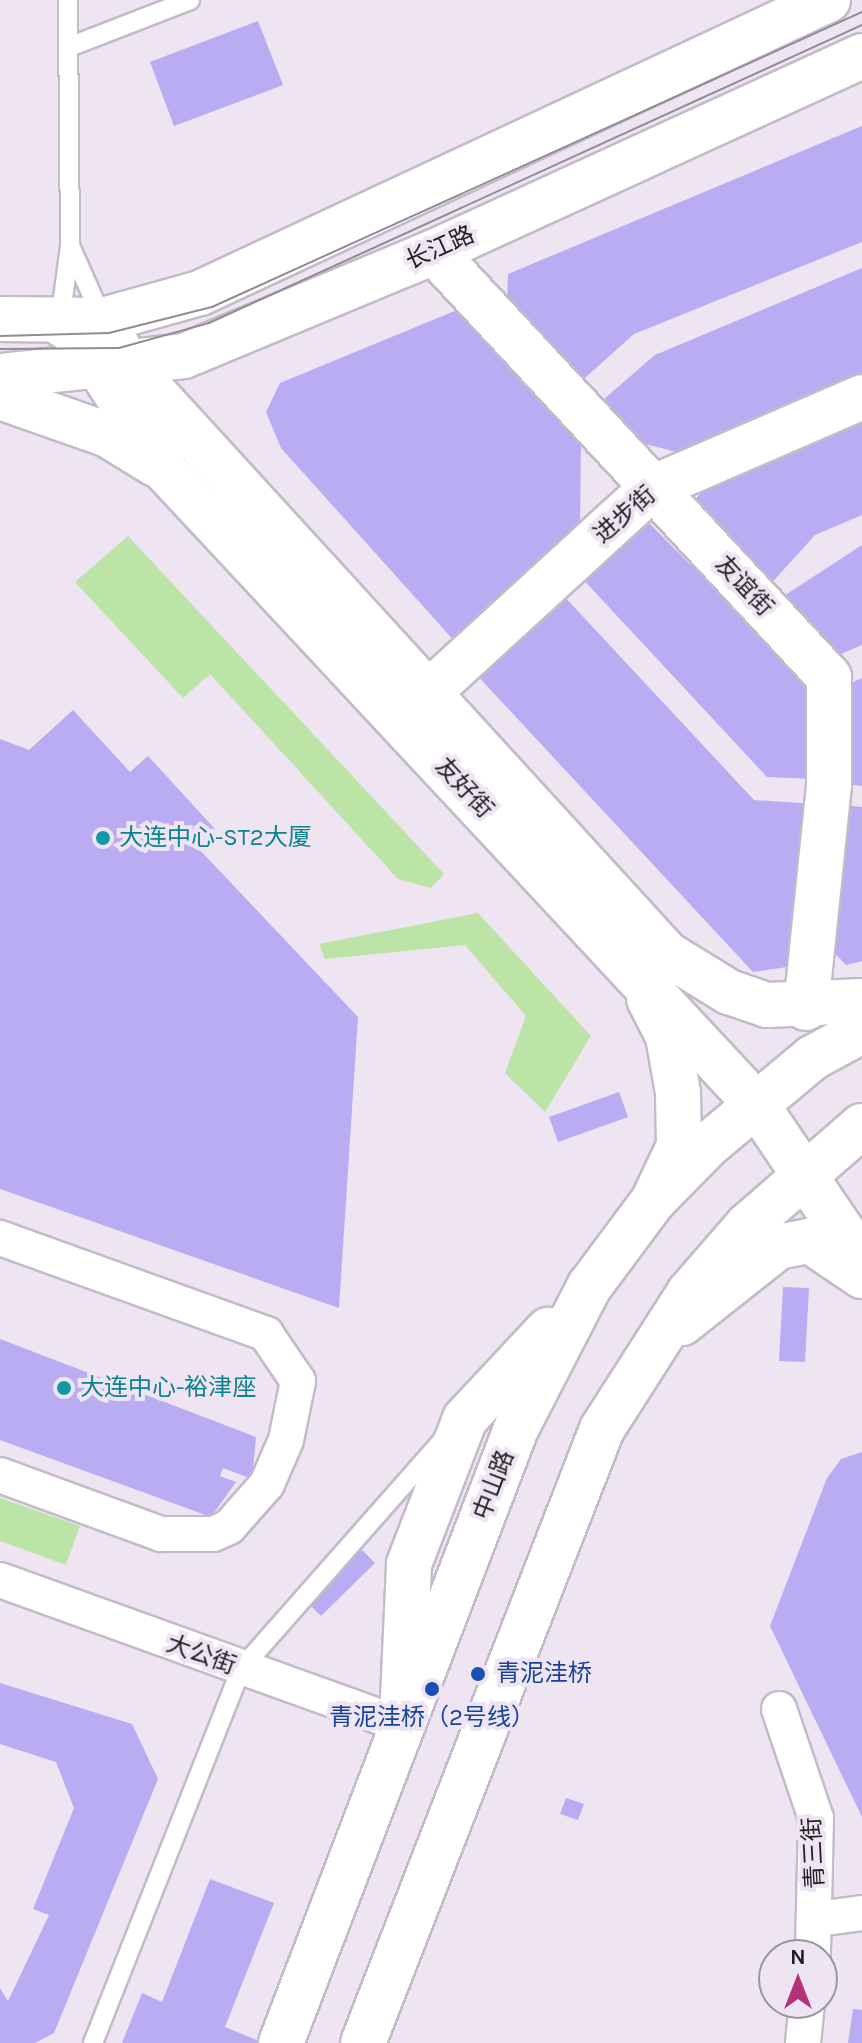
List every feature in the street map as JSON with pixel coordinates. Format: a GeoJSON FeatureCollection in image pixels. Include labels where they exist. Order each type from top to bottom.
{"type":"FeatureCollection","features":[{"type":"Feature","properties":{"kind":"main road"},"geometry":{"type":"LineString","coordinates":[[0,319],[60,323],[103,320],[200,293],[828,0]]}},
{"type":"Feature","properties":{"kind":"main road","name":"长江路"},"geometry":{"type":"LineString","coordinates":[[0,376],[184,356],[434,252],[862,56]]}},
{"type":"Feature","properties":{"kind":"main road","name":"友谊街"},"geometry":{"type":"LineString","coordinates":[[434,252],[652,488],[846,670],[829,785],[806,1008]]}},
{"type":"Feature","properties":{"kind":"main road","name":"友好街"},"geometry":{"type":"LineString","coordinates":[[103,320],[113,366],[165,470],[630,961],[756,1104],[808,1171],[862,1260]]}},
{"type":"Feature","properties":{"kind":"main road","name":"友好街"},"geometry":{"type":"LineString","coordinates":[[60,323],[113,366],[427,694],[667,954],[729,992],[806,1008],[862,1001]]}},
{"type":"Feature","properties":{"kind":"main road"},"geometry":{"type":"LineString","coordinates":[[0,397],[108,435],[165,470]]}},
{"type":"Feature","properties":{"kind":"main road","name":"进步街"},"geometry":{"type":"LineString","coordinates":[[427,694],[652,488],[862,397]]}},
{"type":"Feature","properties":{"kind":"main road"},"geometry":{"type":"LineString","coordinates":[[630,961],[668,1036],[678,1093],[679,1146],[653,1201]]}},
{"type":"Feature","properties":{"kind":"main road","name":"中山路"},"geometry":{"type":"LineString","coordinates":[[281,2043],[516,1429],[589,1287],[653,1201],[756,1104],[812,1058],[862,1031]]}},
{"type":"Feature","properties":{"kind":"main road"},"geometry":{"type":"LineString","coordinates":[[363,2043],[567,1505],[648,1354],[689,1293],[808,1171],[862,1126]]}},
{"type":"Feature","properties":{"kind":"main road"},"geometry":{"type":"LineString","coordinates":[[648,1354],[747,1265],[778,1247],[810,1241],[862,1276]]}},
{"type":"Feature","properties":{"kind":"main road"},"geometry":{"type":"LineString","coordinates":[[403,1725],[409,1564],[465,1419],[589,1287]]}},
{"type":"Feature","properties":{"kind":"street"},"geometry":{"type":"LineString","coordinates":[[0,1238],[266,1334],[298,1381],[286,1440],[267,1484],[229,1527],[213,1534],[161,1534],[0,1475]]}},
{"type":"Feature","properties":{"kind":"street","name":"大公街"},"geometry":{"type":"LineString","coordinates":[[0,1580],[403,1725]]}},
{"type":"Feature","properties":{"kind":"street","name":"青三街"},"geometry":{"type":"LineString","coordinates":[[779,1709],[816,1818],[815,1939]]}},
{"type":"Feature","properties":{"kind":"street"},"geometry":{"type":"LineString","coordinates":[[817,1919],[862,1913]]}},
{"type":"Feature","properties":{"kind":"street"},"geometry":{"type":"LineString","coordinates":[[803,2043],[805,2019]]}},
{"type":"Feature","properties":{"kind":"lane"},"geometry":{"type":"LineString","coordinates":[[60,323],[70,246],[68,0]]}},
{"type":"Feature","properties":{"kind":"lane"},"geometry":{"type":"LineString","coordinates":[[69,47],[190,0]]}},
{"type":"Feature","properties":{"kind":"lane"},"geometry":{"type":"LineString","coordinates":[[70,246],[103,320]]}},
{"type":"Feature","properties":{"kind":"lane"},"geometry":{"type":"LineString","coordinates":[[93,2043],[241,1669],[465,1419]]}},
{"type":"Feature","properties":{"kind":"green space"},"geometry":{"type":"Polygon","coordinates":[[[128,536],[444,874],[431,888],[398,879],[210,674],[183,698],[75,582],[128,536]]]}},
{"type":"Feature","properties":{"kind":"green space"},"geometry":{"type":"Polygon","coordinates":[[[478,913],[591,1036],[545,1112],[505,1073],[526,1016],[465,945],[325,959],[319,944],[478,913]]]}},
{"type":"Feature","properties":{"kind":"green space"},"geometry":{"type":"Polygon","coordinates":[[[0,1498],[80,1526],[66,1565],[0,1541],[0,1498]]]}},
{"type":"Feature","properties":{"kind":"building"},"geometry":{"type":"Polygon","coordinates":[[[258,21],[283,85],[174,126],[150,62],[258,21]]]}},
{"type":"Feature","properties":{"kind":"building"},"geometry":{"type":"Polygon","coordinates":[[[862,126],[862,242],[634,334],[577,385],[507,303],[508,274],[862,126]]]}},
{"type":"Feature","properties":{"kind":"building"},"geometry":{"type":"Polygon","coordinates":[[[862,268],[862,374],[681,453],[633,441],[604,399],[655,355],[862,268]]]}},
{"type":"Feature","properties":{"kind":"building"},"geometry":{"type":"Polygon","coordinates":[[[457,310],[581,441],[580,533],[457,644],[281,448],[266,412],[280,383],[457,310]]]}},
{"type":"Feature","properties":{"kind":"building"},"geometry":{"type":"Polygon","coordinates":[[[862,415],[862,515],[815,535],[767,588],[690,505],[710,483],[862,415]]]}},
{"type":"Feature","properties":{"kind":"building"},"geometry":{"type":"Polygon","coordinates":[[[641,515],[817,692],[815,779],[767,777],[579,575],[641,515]]]}},
{"type":"Feature","properties":{"kind":"building"},"geometry":{"type":"Polygon","coordinates":[[[862,545],[862,645],[841,654],[776,601],[862,545]]]}},
{"type":"Feature","properties":{"kind":"building"},"geometry":{"type":"Polygon","coordinates":[[[561,593],[754,800],[816,804],[787,967],[753,972],[474,672],[561,593]]]}},
{"type":"Feature","properties":{"kind":"building"},"geometry":{"type":"Polygon","coordinates":[[[862,678],[862,786],[847,784],[844,686],[862,678]]]}},
{"type":"Feature","properties":{"kind":"building"},"geometry":{"type":"Polygon","coordinates":[[[73,710],[130,772],[148,756],[215,829],[196,846],[358,1017],[339,1308],[0,1189],[0,739],[29,750],[73,710]]]}},
{"type":"Feature","properties":{"kind":"building"},"geometry":{"type":"Polygon","coordinates":[[[845,805],[862,807],[862,961],[846,965],[829,947],[845,805]]]}},
{"type":"Feature","properties":{"kind":"building"},"geometry":{"type":"Polygon","coordinates":[[[619,1092],[628,1117],[558,1142],[549,1117],[619,1092]]]}},
{"type":"Feature","properties":{"kind":"building"},"geometry":{"type":"Polygon","coordinates":[[[783,1287],[809,1288],[805,1362],[779,1361],[783,1287]]]}},
{"type":"Feature","properties":{"kind":"building","name":"大连中心-裕津座"},"geometry":{"type":"Polygon","coordinates":[[[0,1339],[256,1437],[252,1479],[223,1468],[220,1476],[236,1482],[211,1517],[0,1440],[0,1339]]]}},
{"type":"Feature","properties":{"kind":"building"},"geometry":{"type":"Polygon","coordinates":[[[862,1452],[862,1817],[770,1626],[827,1478],[841,1459],[862,1452]]]}},
{"type":"Feature","properties":{"kind":"building"},"geometry":{"type":"Polygon","coordinates":[[[357,1545],[375,1563],[321,1616],[304,1599],[357,1545]]]}},
{"type":"Feature","properties":{"kind":"building"},"geometry":{"type":"Polygon","coordinates":[[[0,1683],[132,1724],[158,1779],[54,2033],[35,2043],[0,2043],[0,1988],[8,2001],[49,1915],[33,1909],[74,1808],[56,1762],[0,1744],[0,1683]]]}},
{"type":"Feature","properties":{"kind":"building"},"geometry":{"type":"Polygon","coordinates":[[[566,1798],[584,1804],[578,1820],[560,1814],[566,1798]]]}},
{"type":"Feature","properties":{"kind":"building"},"geometry":{"type":"Polygon","coordinates":[[[210,1879],[274,1903],[225,2027],[264,2043],[122,2043],[142,1993],[162,2002],[210,1879]]]}},
{"type":"Feature","properties":{"kind":"building"},"geometry":{"type":"Polygon","coordinates":[[[853,2009],[862,2010],[862,2043],[848,2043],[853,2009]]]}},
{"type":"Feature","properties":{"kind":"tram line"},"geometry":{"type":"LineString","coordinates":[[0,336],[109,333],[212,307],[862,12]]}},
{"type":"Feature","properties":{"kind":"tram line"},"geometry":{"type":"LineString","coordinates":[[0,349],[119,348],[209,323],[862,25]]}},
{"type":"Feature","properties":{"kind":"place","name":"大连中心-ST2大厦"},"geometry":{"type":"Point","coordinates":[103,838]}},
{"type":"Feature","properties":{"kind":"place","name":"大连中心-裕津座"},"geometry":{"type":"Point","coordinates":[64,1388]}},
{"type":"Feature","properties":{"kind":"place","name":"青泥洼桥"},"geometry":{"type":"Point","coordinates":[478,1674]}},
{"type":"Feature","properties":{"kind":"place","name":"青泥洼桥（2号线）"},"geometry":{"type":"Point","coordinates":[432,1689]}}]}
